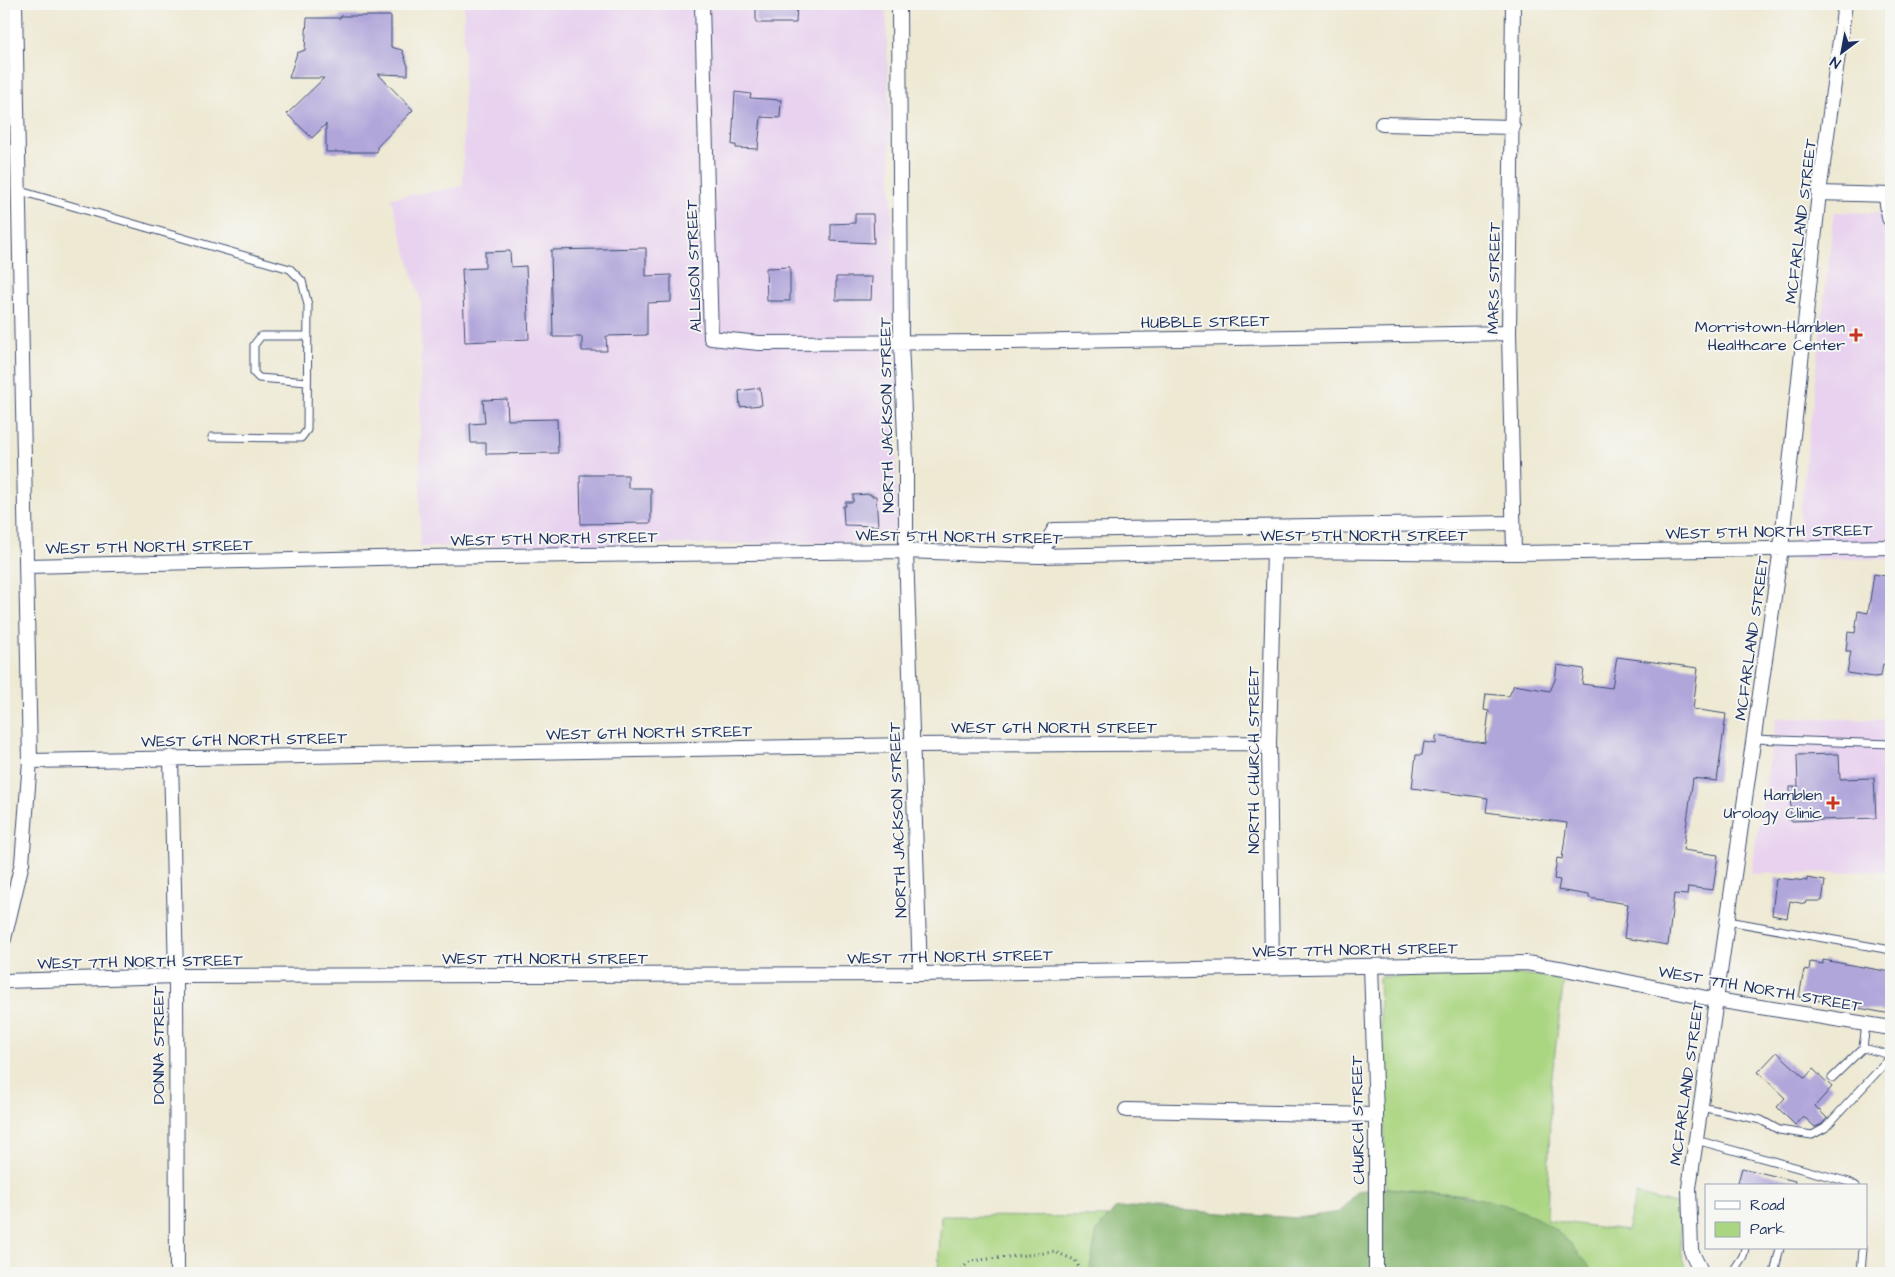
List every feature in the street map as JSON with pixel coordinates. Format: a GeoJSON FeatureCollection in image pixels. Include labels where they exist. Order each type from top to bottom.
{"type":"FeatureCollection","features":[{"type":"Feature","properties":{"kind":"street"},"geometry":{"type":"LineString","coordinates":[[4,940],[22,863],[30,761],[20,191],[10,77],[15,4]]}},
{"type":"Feature","properties":{"kind":"street","name":"ALLISON STREET"},"geometry":{"type":"LineString","coordinates":[[702,4],[711,338],[759,343],[901,341]]}},
{"type":"Feature","properties":{"kind":"street","name":"NORTH JACKSON STREET"},"geometry":{"type":"LineString","coordinates":[[899,4],[901,341],[920,974]]}},
{"type":"Feature","properties":{"kind":"street","name":"MARS STREET"},"geometry":{"type":"LineString","coordinates":[[1513,4],[1513,128],[1509,333],[1514,553]]}},
{"type":"Feature","properties":{"kind":"street","name":"MCFARLAND STREET"},"geometry":{"type":"LineString","coordinates":[[1702,1273],[1691,1251],[1689,1188],[1781,548],[1819,193],[1844,4]]}},
{"type":"Feature","properties":{"kind":"street"},"geometry":{"type":"LineString","coordinates":[[1382,124],[1513,128]]}},
{"type":"Feature","properties":{"kind":"street"},"geometry":{"type":"LineString","coordinates":[[1819,193],[1887,195]]}},
{"type":"Feature","properties":{"kind":"street","name":"HUBBLE STREET"},"geometry":{"type":"LineString","coordinates":[[901,341],[1009,342],[1509,333]]}},
{"type":"Feature","properties":{"kind":"street"},"geometry":{"type":"LineString","coordinates":[[1038,556],[1054,530],[1513,523]]}},
{"type":"Feature","properties":{"kind":"street","name":"WEST 5TH NORTH STREET"},"geometry":{"type":"LineString","coordinates":[[27,566],[420,557],[906,551],[1038,556],[1274,551],[1514,553],[1891,547]]}},
{"type":"Feature","properties":{"kind":"street","name":"NORTH CHURCH STREET"},"geometry":{"type":"LineString","coordinates":[[1272,968],[1269,743],[1274,551]]}},
{"type":"Feature","properties":{"kind":"street","name":"WEST 6TH NORTH STREET"},"geometry":{"type":"LineString","coordinates":[[30,761],[912,745],[1269,743]]}},
{"type":"Feature","properties":{"kind":"street","name":"DONNA STREET"},"geometry":{"type":"LineString","coordinates":[[171,757],[176,976],[177,1273]]}},
{"type":"Feature","properties":{"kind":"street","name":"WEST 7TH NORTH STREET"},"geometry":{"type":"LineString","coordinates":[[4,981],[176,976],[920,974],[1526,963],[1565,969],[1716,1000],[1891,1028]]}},
{"type":"Feature","properties":{"kind":"street","name":"CHURCH STREET"},"geometry":{"type":"LineString","coordinates":[[1371,966],[1376,1115],[1376,1273]]}},
{"type":"Feature","properties":{"kind":"street"},"geometry":{"type":"LineString","coordinates":[[1126,1110],[1376,1115]]}},
{"type":"Feature","properties":{"kind":"lane"},"geometry":{"type":"LineString","coordinates":[[20,191],[290,268],[302,281],[308,305],[307,430],[301,438],[212,437]]}},
{"type":"Feature","properties":{"kind":"lane"},"geometry":{"type":"LineString","coordinates":[[1887,195],[1886,220],[1891,225]]}},
{"type":"Feature","properties":{"kind":"lane"},"geometry":{"type":"LineString","coordinates":[[307,382],[259,378],[254,373],[254,345],[261,336],[308,336]]}},
{"type":"Feature","properties":{"kind":"lane"},"geometry":{"type":"LineString","coordinates":[[1754,739],[1891,744]]}},
{"type":"Feature","properties":{"kind":"lane"},"geometry":{"type":"LineString","coordinates":[[1728,921],[1891,950]]}},
{"type":"Feature","properties":{"kind":"lane"},"geometry":{"type":"LineString","coordinates":[[1832,1078],[1863,1048],[1866,1024]]}},
{"type":"Feature","properties":{"kind":"lane"},"geometry":{"type":"LineString","coordinates":[[1701,1107],[1761,1120],[1779,1130],[1812,1135],[1824,1128],[1891,1056],[1863,1048]]}},
{"type":"Feature","properties":{"kind":"lane"},"geometry":{"type":"LineString","coordinates":[[1696,1140],[1852,1184]]}},
{"type":"Feature","properties":{"kind":"lane"},"geometry":{"type":"LineString","coordinates":[[1732,1273],[1741,1261],[1744,1250]]}},
{"type":"Feature","properties":{"kind":"lane"},"geometry":{"type":"LineString","coordinates":[[1774,1273],[1780,1250]]}},
{"type":"Feature","properties":{"kind":"lane"},"geometry":{"type":"LineString","coordinates":[[1861,1273],[1863,1250]]}},
{"type":"Feature","properties":{"kind":"path"},"geometry":{"type":"LineString","coordinates":[[958,1273],[970,1261],[1055,1252],[1075,1260],[1082,1273]]}},
{"type":"Feature","properties":{"kind":"shaded area"},"geometry":{"type":"Polygon","coordinates":[[[464,4],[886,4],[897,383],[897,530],[894,538],[885,542],[420,547],[421,303],[391,198],[463,186],[464,4]]]}},
{"type":"Feature","properties":{"kind":"shaded area","name":"Morristown-Hamblen Healthcare Center"},"geometry":{"type":"Polygon","coordinates":[[[1834,212],[1891,213],[1891,559],[1795,559],[1834,212]]]}},
{"type":"Feature","properties":{"kind":"shaded area"},"geometry":{"type":"Polygon","coordinates":[[[1776,718],[1891,720],[1891,871],[1751,874],[1776,718]]]}},
{"type":"Feature","properties":{"kind":"green space"},"geometry":{"type":"Polygon","coordinates":[[[4,206],[6,206],[8,398],[4,412],[4,206]]]}},
{"type":"Feature","properties":{"kind":"green space"},"geometry":{"type":"Polygon","coordinates":[[[1522,974],[1564,979],[1551,1084],[1547,1220],[1627,1231],[1636,1194],[1679,1205],[1681,1255],[1689,1273],[1593,1273],[1567,1240],[1469,1195],[1386,1188],[1379,977],[1522,974]]]}},
{"type":"Feature","properties":{"kind":"green space"},"geometry":{"type":"Polygon","coordinates":[[[1386,1188],[1436,1192],[1488,1200],[1512,1208],[1535,1218],[1556,1231],[1575,1249],[1593,1273],[1089,1273],[1097,1231],[1115,1209],[1131,1207],[1298,1218],[1340,1212],[1358,1191],[1386,1188]]]}},
{"type":"Feature","properties":{"kind":"green space"},"geometry":{"type":"Polygon","coordinates":[[[941,1216],[1108,1217],[1109,1273],[938,1273],[941,1216]]]}},
{"type":"Feature","properties":{"kind":"green space"},"geometry":{"type":"Polygon","coordinates":[[[494,1265],[567,1273],[494,1273],[494,1265]]]}},
{"type":"Feature","properties":{"kind":"building"},"geometry":{"type":"Polygon","coordinates":[[[756,4],[797,4],[796,23],[756,23],[756,4]]]}},
{"type":"Feature","properties":{"kind":"building"},"geometry":{"type":"Polygon","coordinates":[[[341,16],[391,16],[391,47],[402,50],[408,66],[408,75],[378,74],[413,110],[377,147],[377,152],[326,152],[326,124],[312,138],[287,114],[324,78],[289,78],[297,53],[305,50],[307,18],[340,18],[341,16]]]}},
{"type":"Feature","properties":{"kind":"building"},"geometry":{"type":"Polygon","coordinates":[[[735,92],[751,94],[750,98],[781,100],[780,118],[761,117],[758,149],[736,148],[736,145],[732,145],[735,92]]]}},
{"type":"Feature","properties":{"kind":"building"},"geometry":{"type":"Polygon","coordinates":[[[855,214],[873,214],[874,243],[831,241],[831,224],[855,223],[855,214]]]}},
{"type":"Feature","properties":{"kind":"building"},"geometry":{"type":"Polygon","coordinates":[[[646,248],[646,276],[671,275],[671,302],[647,303],[647,335],[606,336],[607,351],[582,351],[582,337],[553,337],[551,250],[646,248]]]}},
{"type":"Feature","properties":{"kind":"building"},"geometry":{"type":"Polygon","coordinates":[[[510,251],[511,267],[526,266],[529,339],[465,342],[462,269],[485,268],[485,252],[510,251]]]}},
{"type":"Feature","properties":{"kind":"building"},"geometry":{"type":"Polygon","coordinates":[[[790,267],[790,301],[767,301],[766,268],[790,267]]]}},
{"type":"Feature","properties":{"kind":"building"},"geometry":{"type":"Polygon","coordinates":[[[836,277],[872,277],[871,300],[836,300],[836,277]]]}},
{"type":"Feature","properties":{"kind":"building"},"geometry":{"type":"Polygon","coordinates":[[[760,388],[762,405],[740,407],[739,391],[760,388]]]}},
{"type":"Feature","properties":{"kind":"building"},"geometry":{"type":"Polygon","coordinates":[[[507,399],[508,420],[557,419],[558,453],[486,454],[486,443],[471,443],[470,424],[485,423],[483,400],[507,399]]]}},
{"type":"Feature","properties":{"kind":"building"},"geometry":{"type":"Polygon","coordinates":[[[580,475],[628,475],[628,488],[651,488],[651,523],[581,524],[580,475]]]}},
{"type":"Feature","properties":{"kind":"building"},"geometry":{"type":"Polygon","coordinates":[[[871,494],[871,496],[876,496],[878,526],[844,525],[843,506],[846,506],[845,502],[853,502],[853,495],[871,494]]]}},
{"type":"Feature","properties":{"kind":"building"},"geometry":{"type":"Polygon","coordinates":[[[1874,574],[1891,577],[1891,665],[1883,664],[1881,676],[1874,677],[1847,673],[1851,651],[1846,651],[1848,632],[1855,633],[1858,611],[1868,613],[1874,574]]]}},
{"type":"Feature","properties":{"kind":"building"},"geometry":{"type":"Polygon","coordinates":[[[1617,657],[1698,668],[1693,709],[1726,714],[1717,781],[1693,778],[1683,850],[1718,855],[1713,890],[1688,887],[1687,895],[1674,894],[1668,945],[1624,938],[1628,904],[1589,898],[1589,895],[1558,890],[1560,880],[1554,879],[1557,858],[1562,859],[1567,823],[1486,812],[1488,798],[1412,788],[1416,755],[1422,755],[1424,742],[1436,744],[1436,736],[1485,743],[1489,711],[1484,710],[1486,694],[1509,696],[1514,685],[1550,691],[1555,680],[1557,665],[1584,669],[1582,684],[1612,688],[1617,657]]]}},
{"type":"Feature","properties":{"kind":"building","name":"Hamblen Urology Clinic"},"geometry":{"type":"Polygon","coordinates":[[[1839,754],[1840,779],[1874,778],[1876,818],[1791,821],[1790,787],[1798,787],[1797,755],[1839,754]]]}},
{"type":"Feature","properties":{"kind":"building"},"geometry":{"type":"Polygon","coordinates":[[[1776,878],[1807,881],[1807,878],[1825,881],[1822,901],[1806,901],[1805,904],[1790,901],[1787,918],[1772,915],[1776,878]]]}},
{"type":"Feature","properties":{"kind":"building"},"geometry":{"type":"Polygon","coordinates":[[[1823,960],[1891,972],[1891,1014],[1799,997],[1804,970],[1809,971],[1810,962],[1823,964],[1823,960]]]}},
{"type":"Feature","properties":{"kind":"building"},"geometry":{"type":"Polygon","coordinates":[[[1777,1052],[1805,1078],[1813,1069],[1832,1087],[1815,1106],[1827,1118],[1822,1124],[1815,1127],[1803,1116],[1795,1125],[1777,1107],[1785,1098],[1758,1072],[1777,1052]]]}},
{"type":"Feature","properties":{"kind":"building"},"geometry":{"type":"Polygon","coordinates":[[[1742,1168],[1795,1181],[1794,1184],[1738,1184],[1742,1168]]]}},
{"type":"Feature","properties":{"kind":"place","name":"Morristown-Hamblen Healthcare Center"},"geometry":{"type":"Point","coordinates":[1856,335]}},
{"type":"Feature","properties":{"kind":"place","name":"Hamblen Urology Clinic"},"geometry":{"type":"Point","coordinates":[1833,803]}}]}
